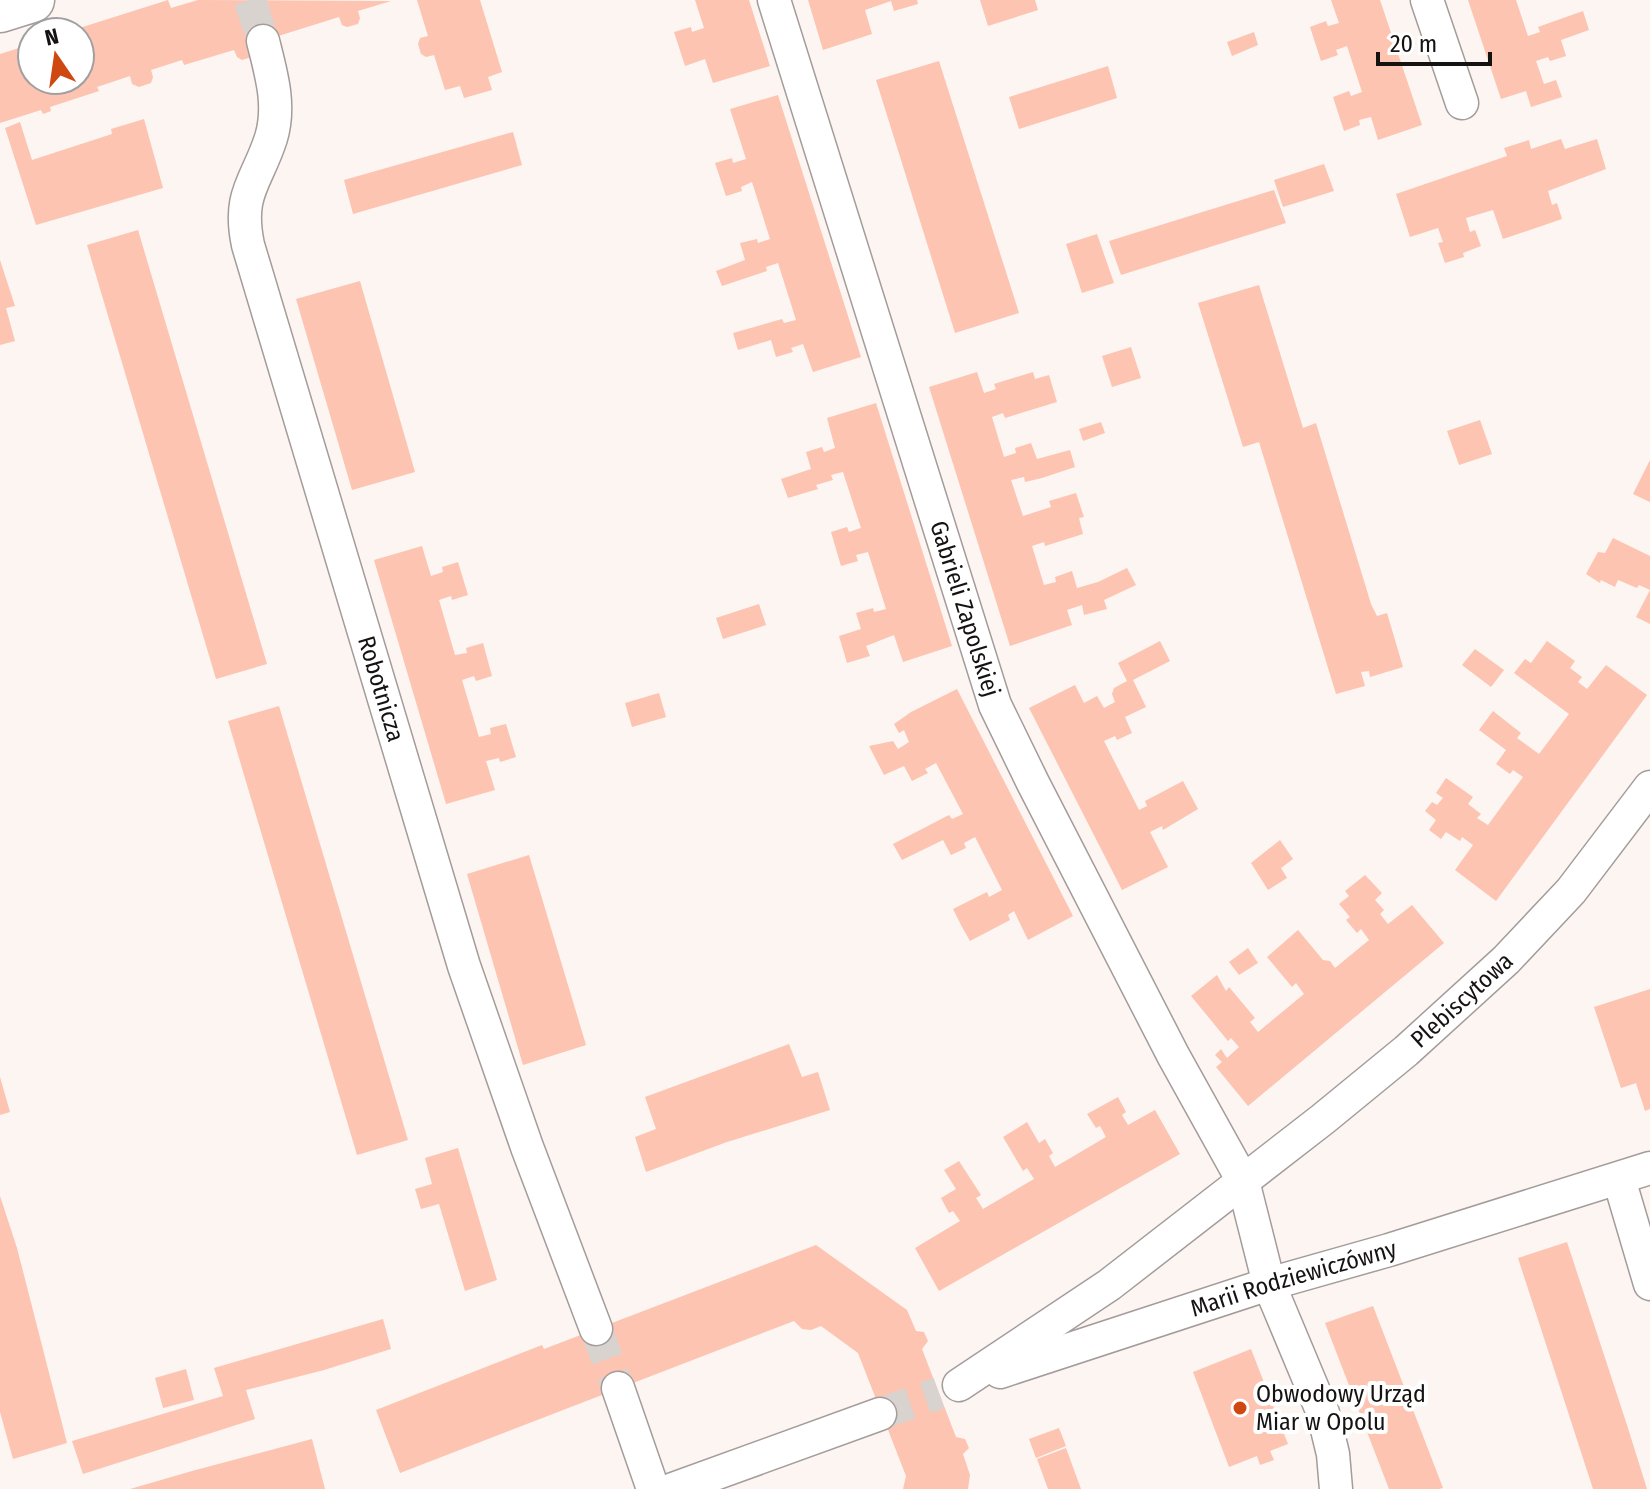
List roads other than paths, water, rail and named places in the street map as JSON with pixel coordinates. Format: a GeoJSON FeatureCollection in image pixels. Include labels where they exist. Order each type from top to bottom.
{"type":"FeatureCollection","features":[{"type":"Feature","properties":{"kind":"street"},"geometry":{"type":"LineString","coordinates":[[0,10],[32,0]]}},
{"type":"Feature","properties":{"kind":"street","name":"Gabrieli Zapolskiej"},"geometry":{"type":"LineString","coordinates":[[774,0],[995,705],[1173,1055],[1243,1181]]}},
{"type":"Feature","properties":{"kind":"street"},"geometry":{"type":"LineString","coordinates":[[1427,0],[1462,103]]}},
{"type":"Feature","properties":{"kind":"street","name":"Robotnicza"},"geometry":{"type":"LineString","coordinates":[[263,41],[276,95],[275,112],[270,140],[250,183],[245,202],[244,228],[248,245],[464,966],[527,1147],[596,1329]]}},
{"type":"Feature","properties":{"kind":"street","name":"Plebiscytowa"},"geometry":{"type":"LineString","coordinates":[[949,1389],[1109,1285],[1406,1051],[1506,960],[1571,891],[1650,787]]}},
{"type":"Feature","properties":{"kind":"street","name":"Marii Rodziewiczówny"},"geometry":{"type":"LineString","coordinates":[[949,1389],[1269,1284],[1389,1250],[1650,1168]]}},
{"type":"Feature","properties":{"kind":"street"},"geometry":{"type":"LineString","coordinates":[[1619,1179],[1650,1284]]}},
{"type":"Feature","properties":{"kind":"street"},"geometry":{"type":"LineString","coordinates":[[1243,1181],[1269,1284],[1323,1413],[1333,1454],[1336,1489]]}},
{"type":"Feature","properties":{"kind":"street"},"geometry":{"type":"LineString","coordinates":[[618,1388],[653,1489]]}},
{"type":"Feature","properties":{"kind":"street"},"geometry":{"type":"LineString","coordinates":[[673,1489],[880,1414]]}},
{"type":"Feature","properties":{"kind":"tunnel"},"geometry":{"type":"LineString","coordinates":[[250,0],[263,41]]}},
{"type":"Feature","properties":{"kind":"tunnel"},"geometry":{"type":"LineString","coordinates":[[596,1329],[618,1388]]}},
{"type":"Feature","properties":{"kind":"tunnel"},"geometry":{"type":"LineString","coordinates":[[880,1414],[939,1393]]}},
{"type":"Feature","properties":{"kind":"place","name":"Obwodowy Urząd Miar w Opolu"},"geometry":{"type":"Point","coordinates":[1240,1408]}}]}
